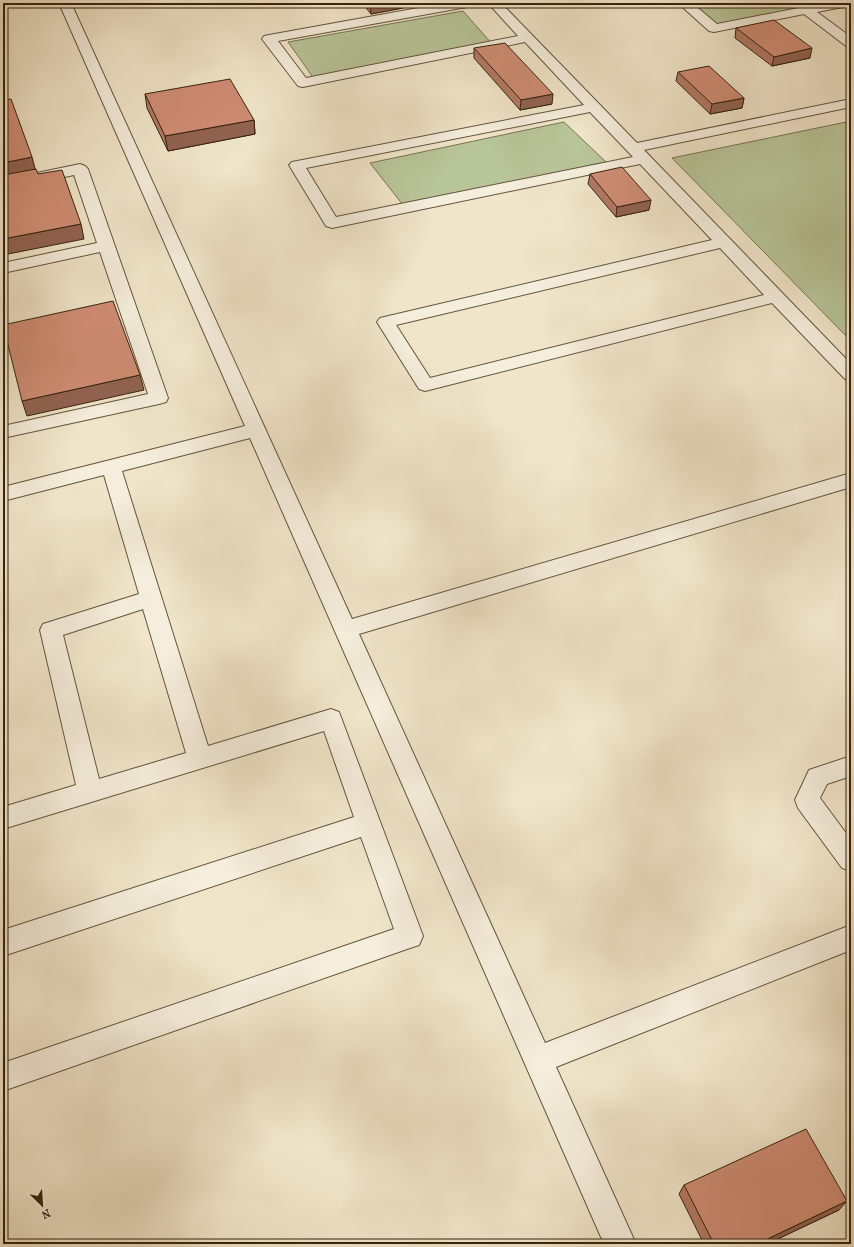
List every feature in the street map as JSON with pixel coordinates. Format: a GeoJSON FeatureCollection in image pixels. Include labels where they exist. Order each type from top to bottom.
{"type":"FeatureCollection","features":[{"type":"Feature","properties":{"kind":"street"},"geometry":{"type":"LineString","coordinates":[[65,3],[620,1244]]}},
{"type":"Feature","properties":{"kind":"street"},"geometry":{"type":"LineString","coordinates":[[467,3],[269,39],[303,84],[527,38]]}},
{"type":"Feature","properties":{"kind":"street"},"geometry":{"type":"LineString","coordinates":[[494,3],[851,375]]}},
{"type":"Feature","properties":{"kind":"street"},"geometry":{"type":"LineString","coordinates":[[684,3],[714,28],[844,3]]}},
{"type":"Feature","properties":{"kind":"street"},"geometry":{"type":"LineString","coordinates":[[806,10],[851,43]]}},
{"type":"Feature","properties":{"kind":"street"},"geometry":{"type":"LineString","coordinates":[[593,107],[297,165],[332,224],[851,103]]}},
{"type":"Feature","properties":{"kind":"street"},"geometry":{"type":"LineString","coordinates":[[3,184],[80,169],[105,246],[121,309],[159,398],[3,432]]}},
{"type":"Feature","properties":{"kind":"street"},"geometry":{"type":"LineString","coordinates":[[723,242],[386,322],[425,385],[776,297]]}},
{"type":"Feature","properties":{"kind":"street"},"geometry":{"type":"LineString","coordinates":[[3,268],[105,246]]}},
{"type":"Feature","properties":{"kind":"street"},"geometry":{"type":"LineString","coordinates":[[3,494],[256,430]]}},
{"type":"Feature","properties":{"kind":"street"},"geometry":{"type":"LineString","coordinates":[[111,466],[200,759]]}},
{"type":"Feature","properties":{"kind":"street"},"geometry":{"type":"LineString","coordinates":[[345,630],[851,480]]}},
{"type":"Feature","properties":{"kind":"street"},"geometry":{"type":"LineString","coordinates":[[90,792],[51,630],[151,598]]}},
{"type":"Feature","properties":{"kind":"street"},"geometry":{"type":"LineString","coordinates":[[3,818],[331,719],[410,936],[3,1077]]}},
{"type":"Feature","properties":{"kind":"street"},"geometry":{"type":"LineString","coordinates":[[851,766],[818,777],[807,800],[851,860]]}},
{"type":"Feature","properties":{"kind":"street"},"geometry":{"type":"LineString","coordinates":[[3,943],[369,823]]}},
{"type":"Feature","properties":{"kind":"street"},"geometry":{"type":"LineString","coordinates":[[538,1060],[851,937]]}},
{"type":"Feature","properties":{"kind":"green space"},"geometry":{"type":"Polygon","coordinates":[[[691,3],[828,3],[717,25],[691,3]]]}},
{"type":"Feature","properties":{"kind":"green space"},"geometry":{"type":"Polygon","coordinates":[[[463,11],[493,45],[315,80],[288,42],[463,11]]]}},
{"type":"Feature","properties":{"kind":"green space"},"geometry":{"type":"Polygon","coordinates":[[[851,121],[851,341],[672,158],[851,121]]]}},
{"type":"Feature","properties":{"kind":"green space"},"geometry":{"type":"Polygon","coordinates":[[[564,122],[606,162],[403,205],[370,163],[564,122]]]}},
{"type":"Feature","properties":{"kind":"building"},"geometry":{"type":"Polygon","coordinates":[[[774,20],[812,48],[774,57],[736,28],[774,20]]]}},
{"type":"Feature","properties":{"kind":"building"},"geometry":{"type":"Polygon","coordinates":[[[505,43],[553,94],[521,100],[474,48],[505,43]]]}},
{"type":"Feature","properties":{"kind":"building"},"geometry":{"type":"Polygon","coordinates":[[[709,66],[744,98],[712,104],[678,72],[709,66]]]}},
{"type":"Feature","properties":{"kind":"building"},"geometry":{"type":"Polygon","coordinates":[[[230,79],[254,120],[165,136],[145,94],[230,79]]]}},
{"type":"Feature","properties":{"kind":"building"},"geometry":{"type":"Polygon","coordinates":[[[11,99],[32,157],[3,163],[3,100],[11,99]]]}},
{"type":"Feature","properties":{"kind":"building"},"geometry":{"type":"Polygon","coordinates":[[[622,167],[651,200],[617,207],[590,174],[622,167]]]}},
{"type":"Feature","properties":{"kind":"building"},"geometry":{"type":"Polygon","coordinates":[[[36,169],[38,174],[62,170],[81,224],[3,239],[3,175],[36,169]]]}},
{"type":"Feature","properties":{"kind":"building"},"geometry":{"type":"Polygon","coordinates":[[[113,301],[140,375],[22,401],[3,325],[113,301]]]}},
{"type":"Feature","properties":{"kind":"building"},"geometry":{"type":"Polygon","coordinates":[[[806,1129],[847,1201],[757,1244],[714,1244],[684,1185],[806,1129]]]}}]}
